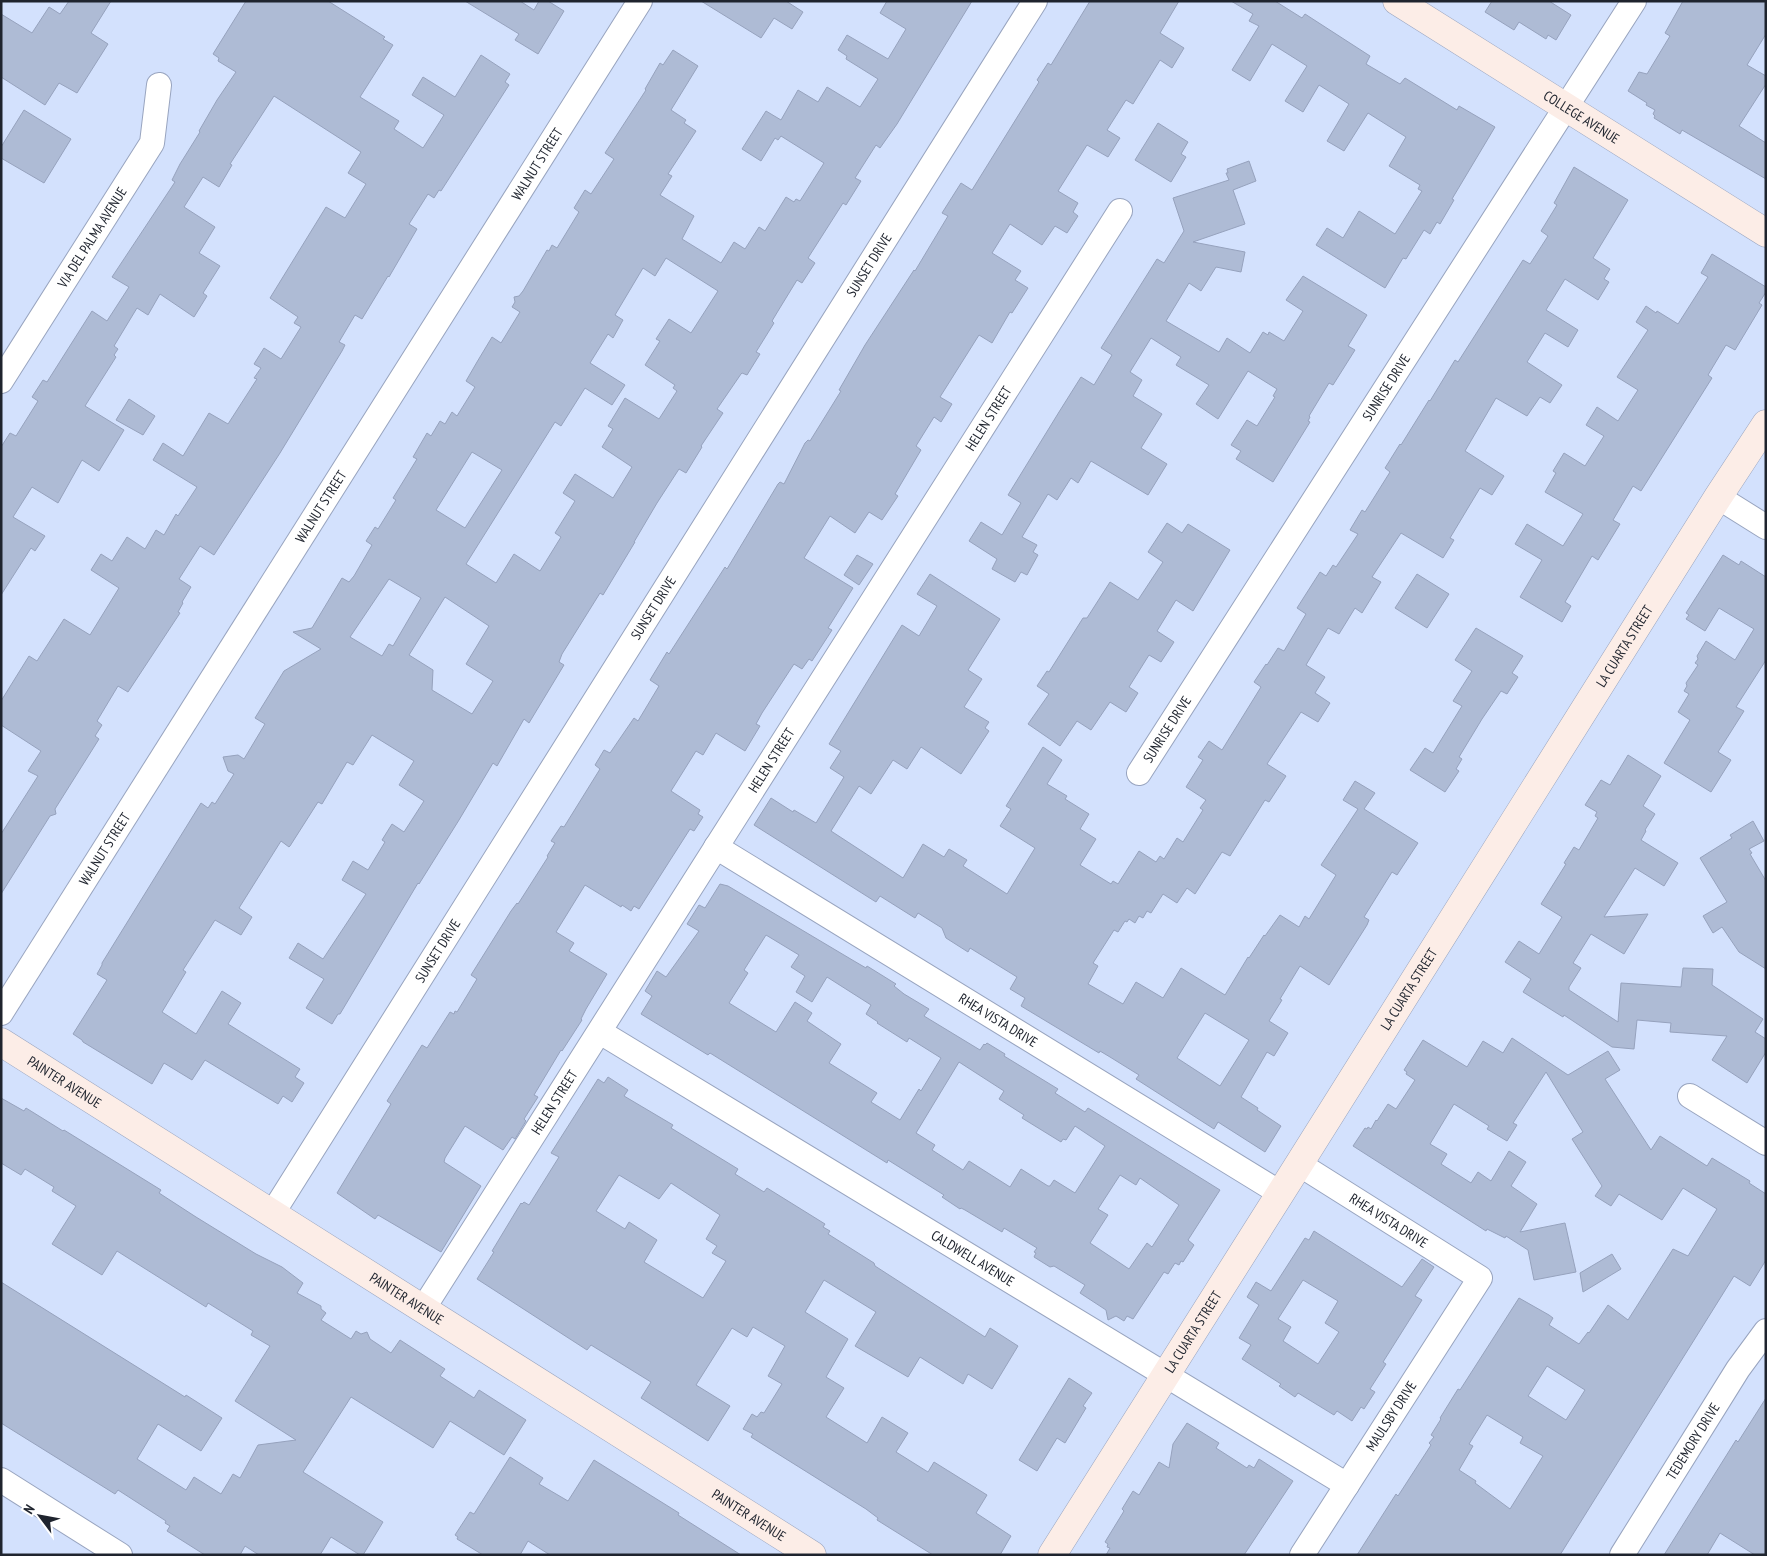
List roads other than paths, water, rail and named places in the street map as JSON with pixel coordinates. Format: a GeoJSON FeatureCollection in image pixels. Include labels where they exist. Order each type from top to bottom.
{"type":"FeatureCollection","features":[{"type":"Feature","properties":{"kind":"street","name":"WALNUT STREET"},"geometry":{"type":"LineString","coordinates":[[1,1013],[640,1]]}},
{"type":"Feature","properties":{"kind":"street","name":"SUNSET DRIVE"},"geometry":{"type":"LineString","coordinates":[[272,1214],[1035,1]]}},
{"type":"Feature","properties":{"kind":"street","name":"COLLEGE AVENUE"},"geometry":{"type":"LineString","coordinates":[[1397,1],[1766,233]]}},
{"type":"Feature","properties":{"kind":"street","name":"SUNRISE DRIVE"},"geometry":{"type":"LineString","coordinates":[[1139,774],[1634,1]]}},
{"type":"Feature","properties":{"kind":"street","name":"VIA DEL PALMA AVENUE"},"geometry":{"type":"LineString","coordinates":[[1,381],[152,143],[159,85]]}},
{"type":"Feature","properties":{"kind":"street","name":"HELEN STREET"},"geometry":{"type":"LineString","coordinates":[[423,1309],[1120,211]]}},
{"type":"Feature","properties":{"kind":"street","name":"LA CUARTA STREET"},"geometry":{"type":"LineString","coordinates":[[1052,1555],[1718,497],[1766,424]]}},
{"type":"Feature","properties":{"kind":"street"},"geometry":{"type":"LineString","coordinates":[[1718,497],[1766,527]]}},
{"type":"Feature","properties":{"kind":"street","name":"RHEA VISTA DRIVE"},"geometry":{"type":"LineString","coordinates":[[716,847],[1280,1193]]}},
{"type":"Feature","properties":{"kind":"street","name":"CALDWELL AVENUE"},"geometry":{"type":"LineString","coordinates":[[600,1032],[1347,1485]]}},
{"type":"Feature","properties":{"kind":"street","name":"PAINTER AVENUE"},"geometry":{"type":"LineString","coordinates":[[1,1042],[812,1555]]}},
{"type":"Feature","properties":{"kind":"street"},"geometry":{"type":"LineString","coordinates":[[1690,1096],[1766,1143]]}},
{"type":"Feature","properties":{"kind":"street","name":"RHEA VISTA DRIVE"},"geometry":{"type":"LineString","coordinates":[[1299,1164],[1480,1278]]}},
{"type":"Feature","properties":{"kind":"street","name":"MAULSBY DRIVE"},"geometry":{"type":"LineString","coordinates":[[1302,1555],[1480,1278]]}},
{"type":"Feature","properties":{"kind":"street","name":"TEDEMORY DRIVE"},"geometry":{"type":"LineString","coordinates":[[1622,1555],[1738,1369],[1766,1331]]}},
{"type":"Feature","properties":{"kind":"street"},"geometry":{"type":"LineString","coordinates":[[1,1480],[120,1555]]}}]}
